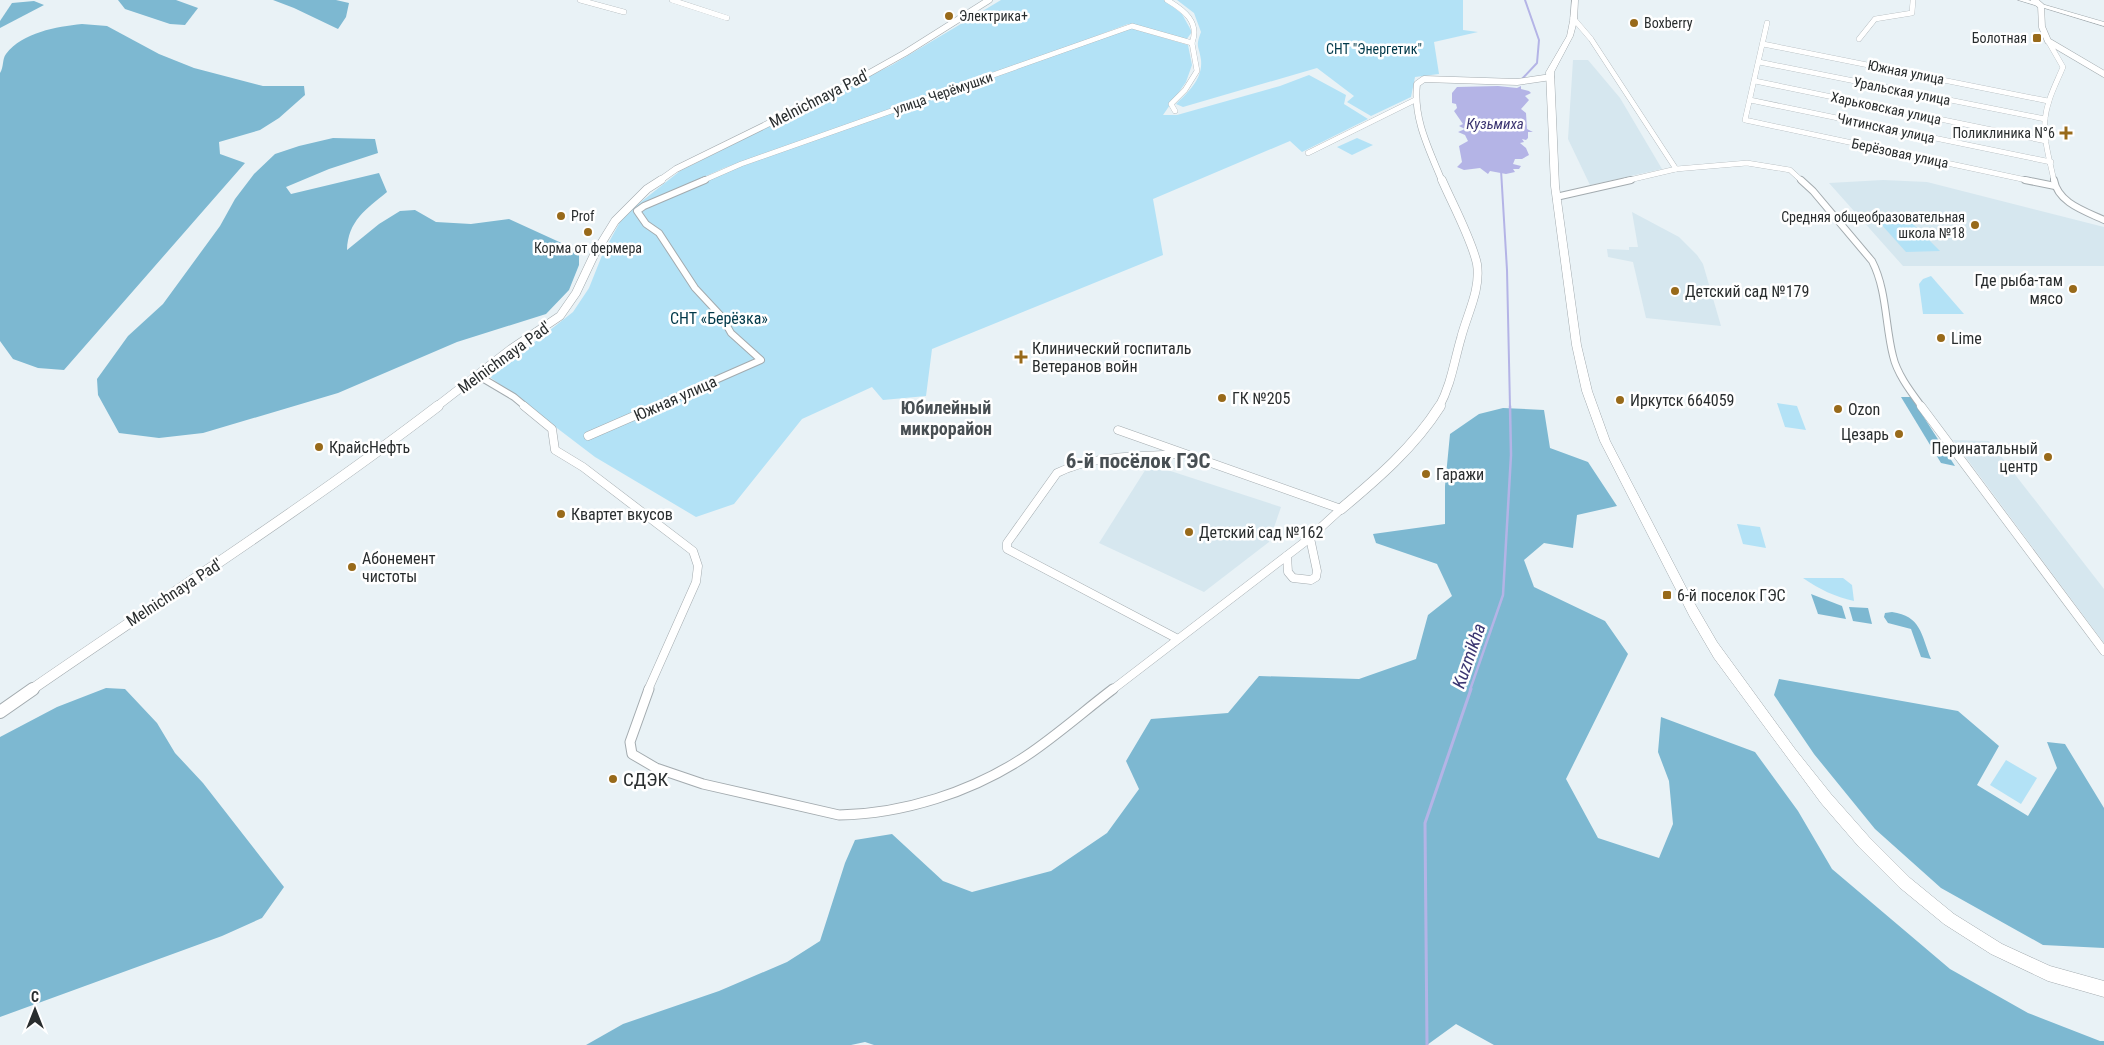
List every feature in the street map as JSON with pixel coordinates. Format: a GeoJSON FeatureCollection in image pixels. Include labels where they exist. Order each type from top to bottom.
{"type":"FeatureCollection","features":[{"type":"Feature","properties":{"kind":"main road"},"geometry":{"type":"LineString","coordinates":[[1574,0],[1573,18],[1568,40],[1553,63],[1550,72],[1556,197],[1575,343],[1591,406],[1607,446],[1708,638],[1825,800],[1858,838],[1894,874],[1943,914],[1979,940],[2044,973],[2104,989]]}},
{"type":"Feature","properties":{"kind":"main road"},"geometry":{"type":"LineString","coordinates":[[2022,0],[2030,0]]}},
{"type":"Feature","properties":{"kind":"main road"},"geometry":{"type":"LineString","coordinates":[[2022,0],[2040,3],[2104,24],[2040,3]]}},
{"type":"Feature","properties":{"kind":"street"},"geometry":{"type":"LineString","coordinates":[[580,0],[624,12]]}},
{"type":"Feature","properties":{"kind":"street"},"geometry":{"type":"LineString","coordinates":[[672,0],[727,18]]}},
{"type":"Feature","properties":{"kind":"street","name":"Melnichnaya Pad'"},"geometry":{"type":"LineString","coordinates":[[0,712],[318,495],[477,375],[560,316],[576,293],[594,255],[615,221],[647,188],[676,170],[884,65],[989,0]]}},
{"type":"Feature","properties":{"kind":"street"},"geometry":{"type":"LineString","coordinates":[[1168,0],[1188,13],[1196,32],[1196,37],[1192,43],[1197,71],[1185,90],[1171,104],[1175,111]]}},
{"type":"Feature","properties":{"kind":"street"},"geometry":{"type":"LineString","coordinates":[[1859,40],[1875,19],[1912,13],[1913,0]]}},
{"type":"Feature","properties":{"kind":"street"},"geometry":{"type":"LineString","coordinates":[[2034,0],[2040,3],[2042,27],[2063,67],[2049,98],[2045,119],[2046,141],[2055,186],[2063,198],[2070,204],[2104,220]]}},
{"type":"Feature","properties":{"kind":"street"},"geometry":{"type":"LineString","coordinates":[[1573,18],[1591,39],[1676,169]]}},
{"type":"Feature","properties":{"kind":"street"},"geometry":{"type":"LineString","coordinates":[[1750,100],[1756,81],[1768,23]]}},
{"type":"Feature","properties":{"kind":"street","name":"улица Черёмушки"},"geometry":{"type":"LineString","coordinates":[[761,360],[731,333],[722,317],[695,288],[659,233],[646,224],[637,211],[644,206],[741,164],[1132,26],[1192,43]]}},
{"type":"Feature","properties":{"kind":"street"},"geometry":{"type":"LineString","coordinates":[[2048,41],[2104,74]]}},
{"type":"Feature","properties":{"kind":"street","name":"Южная улица"},"geometry":{"type":"LineString","coordinates":[[1764,44],[2049,98]]}},
{"type":"Feature","properties":{"kind":"street","name":"Уральская улица"},"geometry":{"type":"LineString","coordinates":[[1760,62],[2045,119]]}},
{"type":"Feature","properties":{"kind":"street"},"geometry":{"type":"LineString","coordinates":[[477,375],[514,397],[545,422],[552,429],[555,450],[583,467],[693,551],[698,561],[696,582],[642,705],[630,742],[632,754],[646,764],[726,792],[837,815],[859,815],[906,806],[969,786],[1026,756],[1310,538],[1415,442],[1440,408],[1450,384],[1461,334],[1478,284],[1479,274],[1474,257],[1420,129],[1416,100],[1417,84],[1424,80],[1517,82],[1551,77]]}},
{"type":"Feature","properties":{"kind":"street","name":"Харьковская улица"},"geometry":{"type":"LineString","coordinates":[[1756,81],[2046,141]]}},
{"type":"Feature","properties":{"kind":"street"},"geometry":{"type":"LineString","coordinates":[[1308,153],[1416,100]]}},
{"type":"Feature","properties":{"kind":"street","name":"Берёзовая улица"},"geometry":{"type":"LineString","coordinates":[[1750,100],[1745,120],[2055,186]]}},
{"type":"Feature","properties":{"kind":"street","name":"Читинская улица"},"geometry":{"type":"LineString","coordinates":[[1750,100],[2051,162]]}},
{"type":"Feature","properties":{"kind":"street"},"geometry":{"type":"LineString","coordinates":[[1556,197],[1676,169],[1727,163],[1782,167],[1800,177],[1869,256],[1880,274],[1893,358],[1911,392],[2104,651]]}},
{"type":"Feature","properties":{"kind":"street","name":"Южная улица"},"geometry":{"type":"LineString","coordinates":[[588,436],[761,360]]}},
{"type":"Feature","properties":{"kind":"street"},"geometry":{"type":"LineString","coordinates":[[1118,430],[1341,509]]}},
{"type":"Feature","properties":{"kind":"street"},"geometry":{"type":"LineString","coordinates":[[1178,639],[1007,549],[1007,544],[1057,473],[1068,466],[1089,462],[1185,453]]}},
{"type":"Feature","properties":{"kind":"street"},"geometry":{"type":"LineString","coordinates":[[1286,556],[1288,572],[1293,578],[1310,580],[1316,577],[1317,571],[1310,538]]}},
{"type":"Feature","properties":{"kind":"shaded area"},"geometry":{"type":"Polygon","coordinates":[[[118,0],[176,0],[198,8],[185,25],[170,24],[125,9],[118,0]]]}},
{"type":"Feature","properties":{"kind":"shaded area"},"geometry":{"type":"Polygon","coordinates":[[[273,0],[336,0],[349,3],[346,17],[338,29],[273,0]]]}},
{"type":"Feature","properties":{"kind":"shaded area"},"geometry":{"type":"Polygon","coordinates":[[[34,1],[44,5],[0,28],[0,21],[12,3],[34,1]]]}},
{"type":"Feature","properties":{"kind":"shaded area"},"geometry":{"type":"Polygon","coordinates":[[[82,24],[107,26],[159,54],[194,68],[263,86],[304,86],[305,95],[279,118],[260,130],[219,142],[220,154],[245,163],[64,370],[38,368],[13,359],[0,341],[0,73],[6,54],[21,40],[51,29],[82,24]]]}},
{"type":"Feature","properties":{"kind":"shaded area"},"geometry":{"type":"Polygon","coordinates":[[[1573,60],[1588,60],[1620,98],[1662,169],[1590,185],[1568,139],[1573,60]]]}},
{"type":"Feature","properties":{"kind":"shaded area"},"geometry":{"type":"Polygon","coordinates":[[[333,138],[375,139],[378,153],[329,169],[286,187],[291,194],[379,173],[387,192],[359,216],[351,231],[347,250],[379,224],[400,211],[415,210],[436,222],[471,224],[509,219],[579,251],[579,265],[569,290],[546,314],[457,342],[338,393],[203,433],[159,438],[119,433],[98,395],[97,379],[128,336],[163,304],[220,226],[235,199],[254,174],[275,154],[333,138]]]}},
{"type":"Feature","properties":{"kind":"shaded area"},"geometry":{"type":"Polygon","coordinates":[[[1883,180],[1927,182],[2104,227],[2104,266],[1903,266],[1829,183],[1883,180]]]}},
{"type":"Feature","properties":{"kind":"shaded area","name":"Детский сад №179"},"geometry":{"type":"Polygon","coordinates":[[[1632,212],[1679,237],[1697,255],[1703,264],[1721,326],[1646,318],[1633,262],[1608,257],[1607,249],[1629,250],[1629,247],[1638,247],[1632,212]]]}},
{"type":"Feature","properties":{"kind":"shaded area"},"geometry":{"type":"Polygon","coordinates":[[[1901,397],[1911,397],[1955,466],[1941,463],[1901,397]]]}},
{"type":"Feature","properties":{"kind":"shaded area"},"geometry":{"type":"Polygon","coordinates":[[[1503,408],[1544,410],[1550,448],[1588,462],[1617,506],[1577,515],[1573,548],[1544,543],[1524,560],[1534,587],[1605,621],[1628,654],[1566,779],[1598,838],[1659,858],[1673,824],[1669,781],[1658,752],[1661,717],[1755,752],[1798,811],[1832,869],[1950,969],[2028,1013],[2104,1041],[2104,1045],[1494,1045],[1456,1024],[1427,1045],[874,1045],[865,1042],[851,1045],[586,1045],[623,1024],[719,991],[787,962],[820,941],[845,863],[855,840],[892,834],[943,881],[972,892],[1051,871],[1107,833],[1139,789],[1126,761],[1151,719],[1228,713],[1259,676],[1359,679],[1416,659],[1428,615],[1452,596],[1437,564],[1376,543],[1373,534],[1445,524],[1445,486],[1450,434],[1479,414],[1503,408]]]}},
{"type":"Feature","properties":{"kind":"shaded area"},"geometry":{"type":"Polygon","coordinates":[[[1953,440],[1989,441],[2104,589],[2104,643],[1953,440]]]}},
{"type":"Feature","properties":{"kind":"shaded area","name":"Детский сад №162"},"geometry":{"type":"Polygon","coordinates":[[[1149,464],[1281,507],[1269,542],[1204,592],[1099,543],[1149,464]]]}},
{"type":"Feature","properties":{"kind":"shaded area"},"geometry":{"type":"Polygon","coordinates":[[[1811,594],[1842,606],[1846,619],[1818,614],[1811,594]]]}},
{"type":"Feature","properties":{"kind":"shaded area"},"geometry":{"type":"Polygon","coordinates":[[[1849,607],[1868,608],[1872,624],[1853,621],[1849,607]]]}},
{"type":"Feature","properties":{"kind":"shaded area"},"geometry":{"type":"Polygon","coordinates":[[[1892,612],[1909,618],[1919,628],[1931,659],[1921,657],[1911,629],[1888,623],[1884,617],[1885,613],[1892,612]]]}},
{"type":"Feature","properties":{"kind":"shaded area"},"geometry":{"type":"Polygon","coordinates":[[[1779,679],[1958,711],[1999,746],[1977,785],[2028,816],[2057,768],[2047,742],[2065,744],[2104,808],[2104,948],[2043,945],[1941,888],[1875,829],[1814,754],[1774,695],[1779,679]]]}},
{"type":"Feature","properties":{"kind":"shaded area"},"geometry":{"type":"Polygon","coordinates":[[[106,688],[125,689],[157,723],[175,753],[203,783],[284,887],[262,918],[222,936],[0,1017],[0,737],[57,707],[106,688]]]}},
{"type":"Feature","properties":{"kind":"green space","name":"СНТ «Берёзка»"},"geometry":{"type":"Polygon","coordinates":[[[1001,0],[1165,0],[1182,14],[1192,32],[1186,40],[1128,24],[1017,66],[724,168],[635,208],[647,207],[725,172],[1130,28],[1188,45],[1192,65],[1186,82],[1163,115],[1177,115],[1280,86],[1309,75],[1346,95],[1344,104],[1368,119],[1302,152],[1290,141],[1153,199],[1163,255],[932,349],[926,396],[883,400],[872,387],[802,419],[734,504],[696,517],[595,457],[490,377],[573,312],[589,288],[603,253],[620,222],[632,209],[680,171],[892,65],[1001,0]]]}},
{"type":"Feature","properties":{"kind":"green space","name":"СНТ \"Энергетик\""},"geometry":{"type":"Polygon","coordinates":[[[1177,0],[1463,0],[1463,30],[1478,32],[1434,42],[1439,74],[1415,77],[1411,97],[1371,116],[1347,102],[1354,96],[1317,68],[1183,107],[1176,104],[1194,85],[1200,73],[1201,60],[1198,44],[1201,32],[1194,13],[1177,0]]]}},
{"type":"Feature","properties":{"kind":"green space"},"geometry":{"type":"Polygon","coordinates":[[[1357,138],[1373,145],[1352,155],[1337,147],[1357,138]]]}},
{"type":"Feature","properties":{"kind":"green space"},"geometry":{"type":"Polygon","coordinates":[[[1872,214],[1903,214],[1940,251],[1906,252],[1872,214]]]}},
{"type":"Feature","properties":{"kind":"green space"},"geometry":{"type":"Polygon","coordinates":[[[1931,276],[1964,314],[1923,314],[1919,284],[1923,279],[1931,276]]]}},
{"type":"Feature","properties":{"kind":"green space"},"geometry":{"type":"Polygon","coordinates":[[[1777,403],[1797,406],[1806,430],[1785,427],[1777,403]]]}},
{"type":"Feature","properties":{"kind":"green space"},"geometry":{"type":"Polygon","coordinates":[[[1737,524],[1760,527],[1766,548],[1743,544],[1737,524]]]}},
{"type":"Feature","properties":{"kind":"green space"},"geometry":{"type":"Polygon","coordinates":[[[1803,578],[1843,578],[1852,585],[1854,601],[1827,592],[1803,578]]]}},
{"type":"Feature","properties":{"kind":"green space"},"geometry":{"type":"Polygon","coordinates":[[[2006,760],[2037,778],[2021,804],[1990,785],[2006,760]]]}},
{"type":"Feature","properties":{"kind":"water","name":"Кузьмиха"},"geometry":{"type":"Polygon","coordinates":[[[1498,86],[1517,88],[1521,86],[1521,89],[1531,93],[1525,96],[1529,100],[1521,109],[1526,113],[1527,129],[1533,132],[1528,132],[1528,138],[1526,140],[1522,139],[1524,142],[1520,143],[1526,148],[1529,155],[1522,159],[1515,159],[1513,164],[1521,166],[1519,169],[1513,169],[1515,172],[1506,174],[1490,171],[1488,174],[1480,168],[1464,170],[1457,167],[1462,162],[1459,146],[1468,141],[1465,135],[1458,132],[1465,129],[1459,126],[1463,124],[1454,111],[1457,108],[1456,104],[1452,103],[1452,93],[1457,87],[1498,86]]]}},
{"type":"Feature","properties":{"kind":"waterway","name":"Кузьмиха"},"geometry":{"type":"LineString","coordinates":[[1522,79],[1537,63],[1539,40],[1525,0]]}},
{"type":"Feature","properties":{"kind":"waterway","name":"Kuzmikha"},"geometry":{"type":"LineString","coordinates":[[1501,170],[1507,270],[1510,407]]}},
{"type":"Feature","properties":{"kind":"waterway","name":"Kuzmikha"},"geometry":{"type":"LineString","coordinates":[[1470,690],[1503,595],[1511,455],[1510,406]]}},
{"type":"Feature","properties":{"kind":"waterway","name":"Kuzmikha"},"geometry":{"type":"LineString","coordinates":[[1427,1045],[1425,823],[1471,689]]}},
{"type":"Feature","properties":{"kind":"place","name":"Электрика+"},"geometry":{"type":"Point","coordinates":[949,16]}},
{"type":"Feature","properties":{"kind":"place","name":"Boxberry"},"geometry":{"type":"Point","coordinates":[1634,23]}},
{"type":"Feature","properties":{"kind":"place","name":"Болотная"},"geometry":{"type":"Point","coordinates":[2037,38]}},
{"type":"Feature","properties":{"kind":"place","name":"Поликлиника N°6"},"geometry":{"type":"Point","coordinates":[2066,133]}},
{"type":"Feature","properties":{"kind":"place","name":"Prof"},"geometry":{"type":"Point","coordinates":[561,216]}},
{"type":"Feature","properties":{"kind":"place","name":"Средняя общеобразовательная школа №18"},"geometry":{"type":"Point","coordinates":[1975,225]}},
{"type":"Feature","properties":{"kind":"place","name":"Корма от фермера"},"geometry":{"type":"Point","coordinates":[588,232]}},
{"type":"Feature","properties":{"kind":"place","name":"Где рыба-там мясо"},"geometry":{"type":"Point","coordinates":[2073,289]}},
{"type":"Feature","properties":{"kind":"place","name":"Детский сад №179"},"geometry":{"type":"Point","coordinates":[1675,291]}},
{"type":"Feature","properties":{"kind":"place","name":"Lime"},"geometry":{"type":"Point","coordinates":[1941,338]}},
{"type":"Feature","properties":{"kind":"place","name":"Клинический госпиталь Ветеранов войн"},"geometry":{"type":"Point","coordinates":[1021,357]}},
{"type":"Feature","properties":{"kind":"place","name":"ГК №205"},"geometry":{"type":"Point","coordinates":[1222,398]}},
{"type":"Feature","properties":{"kind":"place","name":"Иркутск 664059"},"geometry":{"type":"Point","coordinates":[1620,400]}},
{"type":"Feature","properties":{"kind":"place","name":"Ozon"},"geometry":{"type":"Point","coordinates":[1838,409]}},
{"type":"Feature","properties":{"kind":"place","name":"Цезарь"},"geometry":{"type":"Point","coordinates":[1899,434]}},
{"type":"Feature","properties":{"kind":"place","name":"КрайсНефть"},"geometry":{"type":"Point","coordinates":[319,447]}},
{"type":"Feature","properties":{"kind":"place","name":"Перинатальный центр"},"geometry":{"type":"Point","coordinates":[2048,457]}},
{"type":"Feature","properties":{"kind":"place","name":"Гаражи"},"geometry":{"type":"Point","coordinates":[1426,474]}},
{"type":"Feature","properties":{"kind":"place","name":"Квартет вкусов"},"geometry":{"type":"Point","coordinates":[561,514]}},
{"type":"Feature","properties":{"kind":"place","name":"Детский сад №162"},"geometry":{"type":"Point","coordinates":[1189,532]}},
{"type":"Feature","properties":{"kind":"place","name":"Абонемент чистоты"},"geometry":{"type":"Point","coordinates":[352,567]}},
{"type":"Feature","properties":{"kind":"place","name":"6-й поселок ГЭС"},"geometry":{"type":"Point","coordinates":[1667,595]}},
{"type":"Feature","properties":{"kind":"place","name":"СДЭК"},"geometry":{"type":"Point","coordinates":[613,779]}},
{"type":"Feature","properties":{"kind":"district","name":"Юбилейный микрорайон"},"geometry":{"type":"Point","coordinates":[946,418]}},
{"type":"Feature","properties":{"kind":"district","name":"6-й посёлок ГЭС"},"geometry":{"type":"Point","coordinates":[1138,461]}}]}
